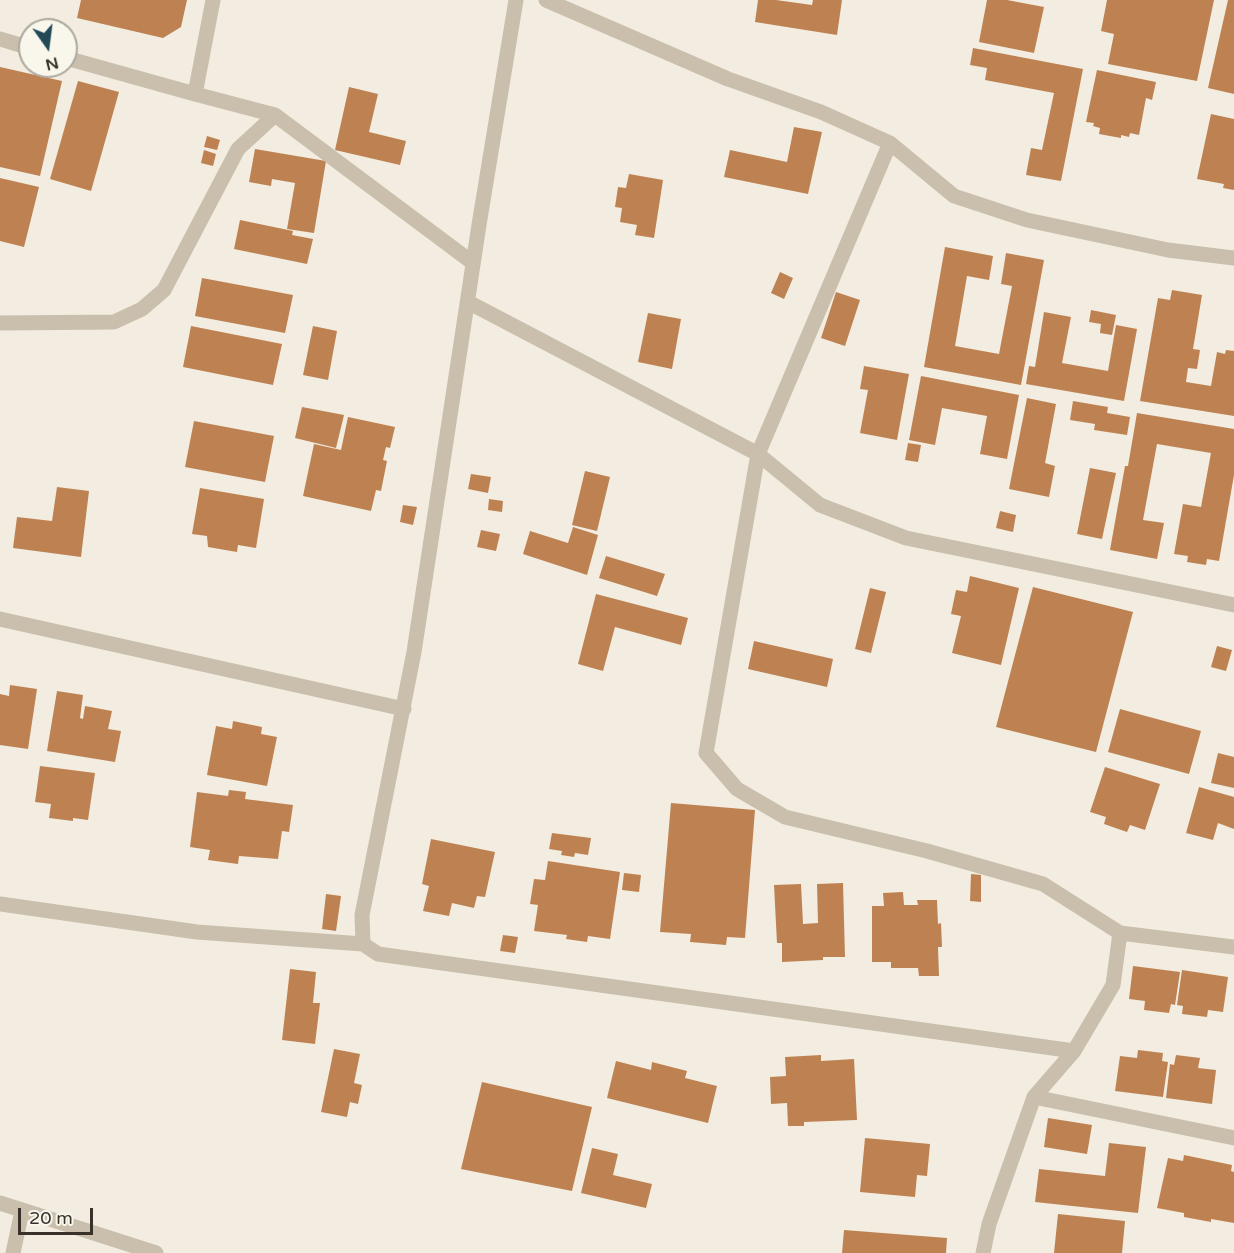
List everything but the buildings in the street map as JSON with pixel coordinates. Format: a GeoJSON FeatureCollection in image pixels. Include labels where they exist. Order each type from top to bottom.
{"type":"FeatureCollection","features":[{"type":"Feature","properties":{"kind":"street"},"geometry":{"type":"LineString","coordinates":[[195,94],[213,0]]}},
{"type":"Feature","properties":{"kind":"street"},"geometry":{"type":"LineString","coordinates":[[363,944],[362,915],[404,709],[516,0]]}},
{"type":"Feature","properties":{"kind":"street"},"geometry":{"type":"LineString","coordinates":[[546,0],[728,79],[821,112],[890,143],[954,196],[1017,217],[1168,250],[1234,258]]}},
{"type":"Feature","properties":{"kind":"street"},"geometry":{"type":"LineString","coordinates":[[0,39],[18,44]]}},
{"type":"Feature","properties":{"kind":"street"},"geometry":{"type":"LineString","coordinates":[[78,61],[275,116],[473,263]]}},
{"type":"Feature","properties":{"kind":"street"},"geometry":{"type":"LineString","coordinates":[[0,323],[114,322],[142,309],[164,290],[238,148],[275,116]]}},
{"type":"Feature","properties":{"kind":"street"},"geometry":{"type":"LineString","coordinates":[[890,143],[758,454],[706,753],[737,789],[785,817],[927,851],[1043,884],[1120,933],[1234,947]]}},
{"type":"Feature","properties":{"kind":"street"},"geometry":{"type":"LineString","coordinates":[[468,302],[758,454],[820,505],[906,538],[1234,605]]}},
{"type":"Feature","properties":{"kind":"street"},"geometry":{"type":"LineString","coordinates":[[0,619],[404,709]]}},
{"type":"Feature","properties":{"kind":"street"},"geometry":{"type":"LineString","coordinates":[[0,904],[197,932],[363,944],[378,954],[1074,1051]]}},
{"type":"Feature","properties":{"kind":"street"},"geometry":{"type":"LineString","coordinates":[[983,1253],[989,1224],[1034,1097],[1074,1051],[1113,985],[1120,933]]}},
{"type":"Feature","properties":{"kind":"street"},"geometry":{"type":"LineString","coordinates":[[1034,1097],[1234,1138]]}},
{"type":"Feature","properties":{"kind":"street"},"geometry":{"type":"LineString","coordinates":[[0,1203],[156,1253]]}},
{"type":"Feature","properties":{"kind":"street"},"geometry":{"type":"LineString","coordinates":[[13,1253],[22,1211]]}}]}
